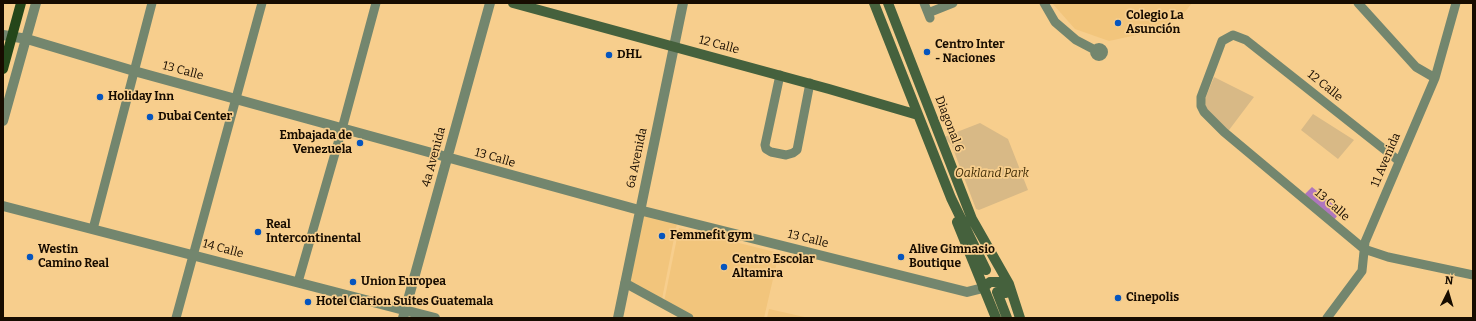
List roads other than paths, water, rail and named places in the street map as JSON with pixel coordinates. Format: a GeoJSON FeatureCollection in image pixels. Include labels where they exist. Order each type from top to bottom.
{"type":"FeatureCollection","features":[{"type":"Feature","properties":{"kind":"main road"},"geometry":{"type":"LineString","coordinates":[[3,69],[7,35],[21,3]]}},
{"type":"Feature","properties":{"kind":"main road","name":"12 Calle"},"geometry":{"type":"LineString","coordinates":[[513,3],[810,83],[918,115]]}},
{"type":"Feature","properties":{"kind":"main road","name":"Diagonal 6"},"geometry":{"type":"LineString","coordinates":[[874,3],[952,198],[954,216],[982,274]]}},
{"type":"Feature","properties":{"kind":"main road","name":"Diagonal 6"},"geometry":{"type":"LineString","coordinates":[[888,3],[971,217],[1009,284],[1020,318]]}},
{"type":"Feature","properties":{"kind":"main road"},"geometry":{"type":"LineString","coordinates":[[887,105],[899,104],[906,98],[912,64]]}},
{"type":"Feature","properties":{"kind":"main road"},"geometry":{"type":"LineString","coordinates":[[982,274],[983,288],[996,318]]}},
{"type":"Feature","properties":{"kind":"main road"},"geometry":{"type":"LineString","coordinates":[[983,288],[992,281],[1002,284],[1014,318]]}},
{"type":"Feature","properties":{"kind":"main road"},"geometry":{"type":"LineString","coordinates":[[997,292],[1006,318]]}},
{"type":"Feature","properties":{"kind":"street"},"geometry":{"type":"LineString","coordinates":[[3,121],[27,40],[36,3]]}},
{"type":"Feature","properties":{"kind":"street"},"geometry":{"type":"LineString","coordinates":[[93,229],[152,3]]}},
{"type":"Feature","properties":{"kind":"street"},"geometry":{"type":"LineString","coordinates":[[176,318],[262,3]]}},
{"type":"Feature","properties":{"kind":"street"},"geometry":{"type":"LineString","coordinates":[[298,282],[376,3]]}},
{"type":"Feature","properties":{"kind":"street","name":"4a Avenida"},"geometry":{"type":"LineString","coordinates":[[404,314],[490,3]]}},
{"type":"Feature","properties":{"kind":"street","name":"6a Avenida"},"geometry":{"type":"LineString","coordinates":[[618,318],[639,210],[683,3]]}},
{"type":"Feature","properties":{"kind":"street"},"geometry":{"type":"LineString","coordinates":[[924,3],[929,15],[953,3]]}},
{"type":"Feature","properties":{"kind":"street"},"geometry":{"type":"LineString","coordinates":[[1044,3],[1055,22],[1076,40],[1095,50]]}},
{"type":"Feature","properties":{"kind":"street"},"geometry":{"type":"LineString","coordinates":[[1358,3],[1416,67],[1435,78]]}},
{"type":"Feature","properties":{"kind":"street","name":"11 Avenida"},"geometry":{"type":"LineString","coordinates":[[1327,318],[1362,271],[1365,242],[1435,78],[1456,3]]}},
{"type":"Feature","properties":{"kind":"street","name":"13 Calle"},"geometry":{"type":"LineString","coordinates":[[7,35],[639,210],[967,292],[983,288]]}},
{"type":"Feature","properties":{"kind":"street","name":"12 Calle"},"geometry":{"type":"LineString","coordinates":[[1201,106],[1202,90],[1222,41],[1233,35],[1246,40],[1399,161]]}},
{"type":"Feature","properties":{"kind":"street"},"geometry":{"type":"LineString","coordinates":[[780,75],[765,145],[766,149],[771,152],[786,155],[797,150],[810,83]]}},
{"type":"Feature","properties":{"kind":"street","name":"13 Calle"},"geometry":{"type":"LineString","coordinates":[[1201,106],[1204,112],[1224,132],[1364,249],[1388,257],[1473,275]]}},
{"type":"Feature","properties":{"kind":"street","name":"14 Calle"},"geometry":{"type":"LineString","coordinates":[[3,206],[298,282],[404,314],[435,318]]}},
{"type":"Feature","properties":{"kind":"street"},"geometry":{"type":"LineString","coordinates":[[967,292],[976,287],[982,274]]}},
{"type":"Feature","properties":{"kind":"street"},"geometry":{"type":"LineString","coordinates":[[625,283],[689,318]]}},
{"type":"Feature","properties":{"kind":"place","name":"Colegio La Asunción"},"geometry":{"type":"Point","coordinates":[1118,23]}},
{"type":"Feature","properties":{"kind":"place","name":"Centro Inter - Naciones"},"geometry":{"type":"Point","coordinates":[927,52]}},
{"type":"Feature","properties":{"kind":"place","name":"DHL"},"geometry":{"type":"Point","coordinates":[609,55]}},
{"type":"Feature","properties":{"kind":"place","name":"Holiday Inn"},"geometry":{"type":"Point","coordinates":[100,97]}},
{"type":"Feature","properties":{"kind":"place","name":"Dubai Center"},"geometry":{"type":"Point","coordinates":[150,117]}},
{"type":"Feature","properties":{"kind":"place","name":"Embajada de Venezuela"},"geometry":{"type":"Point","coordinates":[360,143]}},
{"type":"Feature","properties":{"kind":"place","name":"Real Intercontinental"},"geometry":{"type":"Point","coordinates":[258,232]}},
{"type":"Feature","properties":{"kind":"place","name":"Femmefit gym"},"geometry":{"type":"Point","coordinates":[662,236]}},
{"type":"Feature","properties":{"kind":"place","name":"Westin Camino Real"},"geometry":{"type":"Point","coordinates":[30,257]}},
{"type":"Feature","properties":{"kind":"place","name":"Alive Gimnasio Boutique"},"geometry":{"type":"Point","coordinates":[901,257]}},
{"type":"Feature","properties":{"kind":"place","name":"Centro Escolar Altamira"},"geometry":{"type":"Point","coordinates":[724,267]}},
{"type":"Feature","properties":{"kind":"place","name":"Union Europea"},"geometry":{"type":"Point","coordinates":[353,282]}},
{"type":"Feature","properties":{"kind":"place","name":"Cinepolis"},"geometry":{"type":"Point","coordinates":[1118,298]}},
{"type":"Feature","properties":{"kind":"place","name":"Hotel Clarion Suites Guatemala"},"geometry":{"type":"Point","coordinates":[308,302]}},
{"type":"Feature","properties":{"kind":"park label","name":"Oakland Park"},"geometry":{"type":"Point","coordinates":[992,174]}}]}
